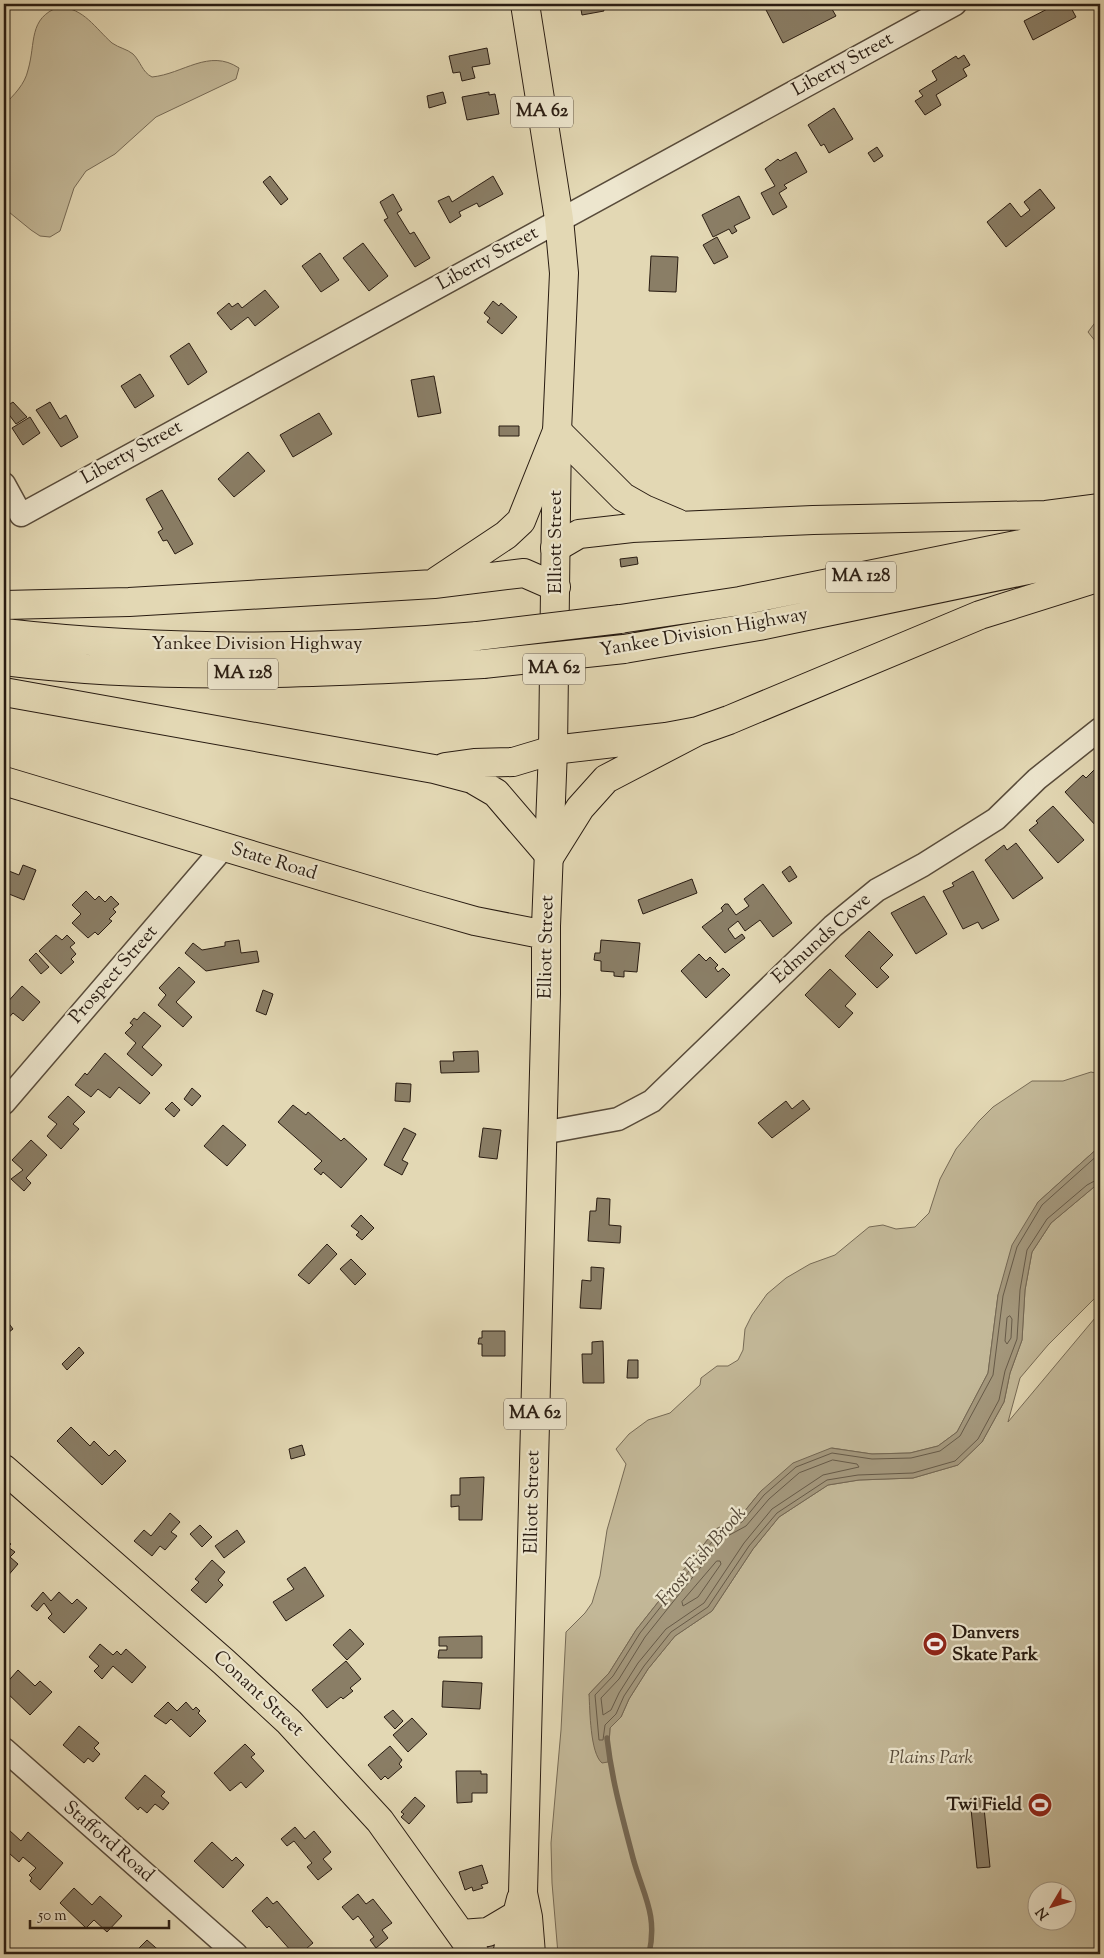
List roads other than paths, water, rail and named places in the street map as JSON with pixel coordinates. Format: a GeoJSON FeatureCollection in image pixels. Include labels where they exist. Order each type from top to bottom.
{"type":"FeatureCollection","features":[{"type":"Feature","properties":{"kind":"main road","name":"Elliott Street"},"geometry":{"type":"LineString","coordinates":[[507,1954],[519,1905],[546,935],[553,750],[557,430],[564,273],[559,219],[524,4]]}},
{"type":"Feature","properties":{"kind":"main road"},"geometry":{"type":"LineString","coordinates":[[434,584],[506,536],[522,521],[557,430],[623,497],[644,509],[683,525]]}},
{"type":"Feature","properties":{"kind":"main road"},"geometry":{"type":"LineString","coordinates":[[555,548],[579,534],[683,525],[1046,515],[1100,508]]}},
{"type":"Feature","properties":{"kind":"main road","name":"Yankee Division Highway"},"geometry":{"type":"LineString","coordinates":[[4,633],[108,642],[219,646],[342,645],[478,636],[620,619],[740,601],[1100,528]]}},
{"type":"Feature","properties":{"kind":"main road","name":"Yankee Division Highway"},"geometry":{"type":"LineString","coordinates":[[4,661],[139,672],[265,674],[332,673],[483,664],[624,649],[722,633],[1100,555]]}},
{"type":"Feature","properties":{"kind":"main road"},"geometry":{"type":"LineString","coordinates":[[4,605],[129,602],[434,584],[524,573],[556,587]]}},
{"type":"Feature","properties":{"kind":"main road"},"geometry":{"type":"LineString","coordinates":[[4,692],[434,769],[472,779],[496,793],[550,856],[580,808],[606,779],[698,731],[729,720],[980,615],[1100,577]]}},
{"type":"Feature","properties":{"kind":"main road"},"geometry":{"type":"LineString","coordinates":[[434,769],[474,763],[513,762],[553,750],[666,737],[698,731]]}},
{"type":"Feature","properties":{"kind":"main road","name":"State Road"},"geometry":{"type":"LineString","coordinates":[[4,782],[475,921],[546,935]]}},
{"type":"Feature","properties":{"kind":"main road","name":"Conant Street"},"geometry":{"type":"LineString","coordinates":[[4,1469],[244,1679],[289,1722],[380,1821],[468,1944]]}},
{"type":"Feature","properties":{"kind":"main road","name":"Elliott Street"},"geometry":{"type":"LineString","coordinates":[[519,1905],[529,1927],[531,1954]]}},
{"type":"Feature","properties":{"kind":"main road"},"geometry":{"type":"LineString","coordinates":[[468,1944],[488,1932],[519,1905]]}},
{"type":"Feature","properties":{"kind":"street","name":"Liberty Street"},"geometry":{"type":"LineString","coordinates":[[4,484],[21,515],[944,6]]}},
{"type":"Feature","properties":{"kind":"street","name":"Edmunds Cove"},"geometry":{"type":"LineString","coordinates":[[542,1132],[618,1119],[652,1101],[833,926],[877,890],[923,865],[996,819],[1037,779],[1100,729]]}},
{"type":"Feature","properties":{"kind":"street","name":"Prospect Street"},"geometry":{"type":"LineString","coordinates":[[4,1103],[224,847]]}},
{"type":"Feature","properties":{"kind":"street","name":"Stafford Road"},"geometry":{"type":"LineString","coordinates":[[4,1749],[236,1954]]}},
{"type":"Feature","properties":{"kind":"water"},"geometry":{"type":"Polygon","coordinates":[[[1100,1146],[1100,1182],[1051,1223],[1032,1252],[1025,1290],[1022,1340],[1010,1373],[1004,1402],[982,1442],[958,1465],[913,1478],[859,1480],[828,1485],[779,1517],[753,1549],[712,1611],[675,1636],[648,1669],[629,1699],[621,1717],[610,1728],[608,1762],[602,1763],[598,1758],[593,1741],[589,1694],[609,1673],[636,1630],[716,1529],[739,1518],[761,1491],[793,1463],[831,1448],[872,1454],[910,1453],[938,1446],[957,1432],[988,1373],[998,1295],[1012,1245],[1038,1202],[1100,1146]]]}},
{"type":"Feature","properties":{"kind":"waterway","name":"Frost Fish Brook"},"geometry":{"type":"LineString","coordinates":[[607,1738],[621,1813],[651,1916],[652,1927],[649,1954]]}},
{"type":"Feature","properties":{"kind":"place","name":"Danvers Skate Park"},"geometry":{"type":"Point","coordinates":[935,1644]}},
{"type":"Feature","properties":{"kind":"place","name":"Twi Field"},"geometry":{"type":"Point","coordinates":[1040,1805]}},
{"type":"Feature","properties":{"kind":"park label","name":"Plains Park"},"geometry":{"type":"Point","coordinates":[931,1758]}}]}
